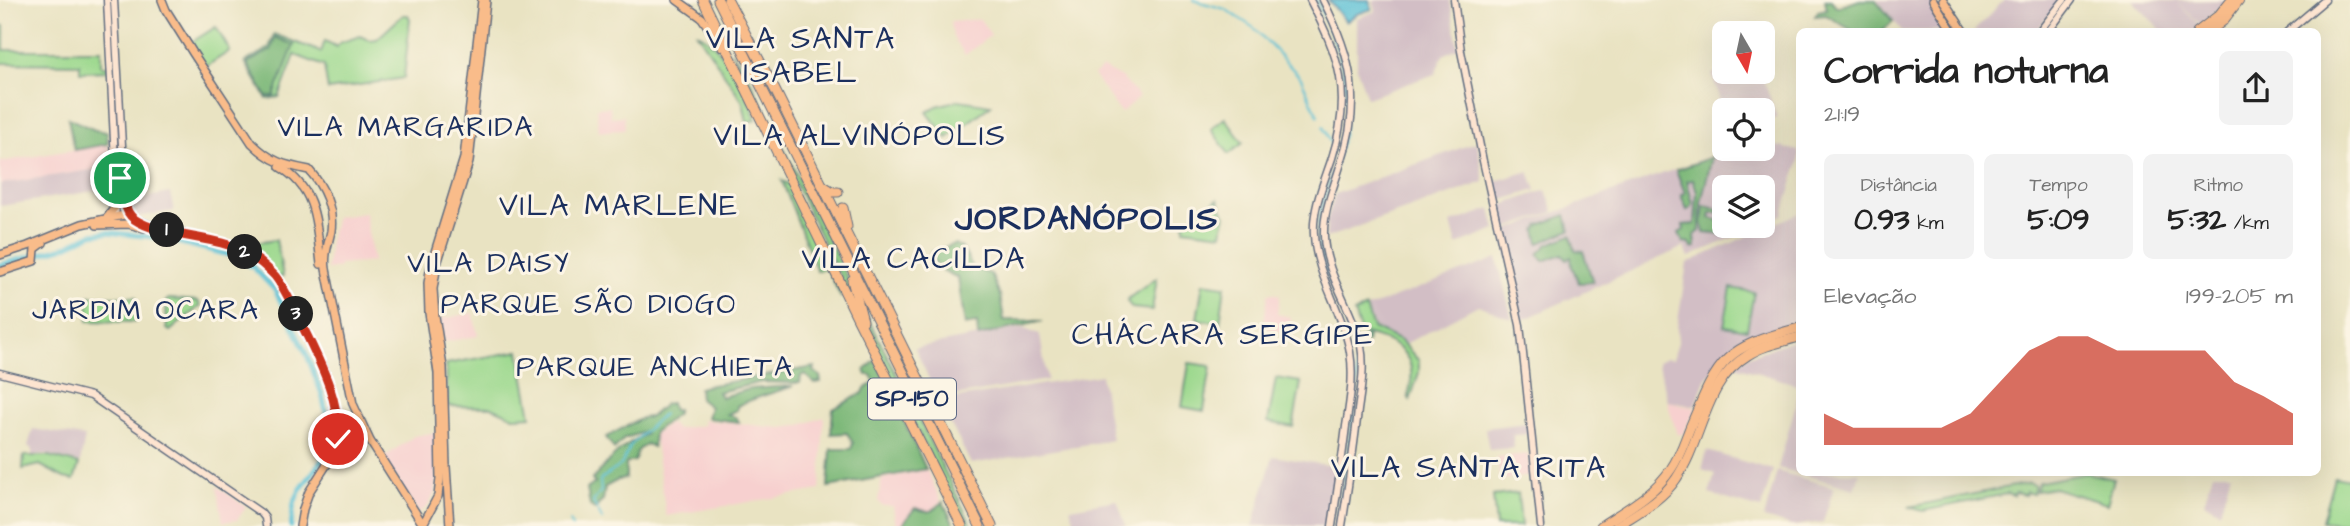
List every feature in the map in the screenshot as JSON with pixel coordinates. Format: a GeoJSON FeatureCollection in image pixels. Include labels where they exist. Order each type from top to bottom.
{"type":"FeatureCollection","features":[{"type":"Feature","properties":{"kind":"highway","name":"SP-150"},"geometry":{"type":"LineString","coordinates":[[704,0],[953,508],[958,524]]}},
{"type":"Feature","properties":{"kind":"highway","name":"SP-150"},"geometry":{"type":"LineString","coordinates":[[716,0],[849,272],[978,526]]}},
{"type":"Feature","properties":{"kind":"highway","name":"SP-150"},"geometry":{"type":"LineString","coordinates":[[716,0],[978,526]]}},
{"type":"Feature","properties":{"kind":"highway","name":"SP-150"},"geometry":{"type":"LineString","coordinates":[[730,0],[992,526]]}},
{"type":"Feature","properties":{"kind":"highway"},"geometry":{"type":"LineString","coordinates":[[2202,28],[2219,15],[2231,0]]}},
{"type":"Feature","properties":{"kind":"highway"},"geometry":{"type":"LineString","coordinates":[[2214,28],[2239,0]]}},
{"type":"Feature","properties":{"kind":"highway"},"geometry":{"type":"LineString","coordinates":[[719,31],[751,75]]}},
{"type":"Feature","properties":{"kind":"highway"},"geometry":{"type":"LineString","coordinates":[[805,174],[839,221]]}},
{"type":"Feature","properties":{"kind":"highway"},"geometry":{"type":"LineString","coordinates":[[821,184],[833,192],[838,192]]}},
{"type":"Feature","properties":{"kind":"highway"},"geometry":{"type":"LineString","coordinates":[[843,208],[845,222],[856,238],[856,254]]}},
{"type":"Feature","properties":{"kind":"highway"},"geometry":{"type":"LineString","coordinates":[[849,272],[869,340]]}},
{"type":"Feature","properties":{"kind":"highway"},"geometry":{"type":"LineString","coordinates":[[1601,526],[1665,478],[1676,461],[1708,385],[1730,355],[1748,344],[1796,329]]}},
{"type":"Feature","properties":{"kind":"highway"},"geometry":{"type":"LineString","coordinates":[[1617,526],[1661,495],[1676,480],[1718,385],[1732,367],[1758,350],[1796,338]]}},
{"type":"Feature","properties":{"kind":"main road"},"geometry":{"type":"LineString","coordinates":[[107,0],[120,178],[130,221]]}},
{"type":"Feature","properties":{"kind":"main road"},"geometry":{"type":"LineString","coordinates":[[111,217],[117,204],[120,178],[114,0]]}},
{"type":"Feature","properties":{"kind":"main road"},"geometry":{"type":"LineString","coordinates":[[161,0],[245,134],[260,151],[286,167],[311,172],[324,192],[331,211],[331,227],[324,258],[353,404],[370,441],[422,526]]}},
{"type":"Feature","properties":{"kind":"main road"},"geometry":{"type":"LineString","coordinates":[[161,0],[163,11],[241,136],[258,154],[290,174],[312,204],[321,266],[352,411],[366,441],[422,526]]}},
{"type":"Feature","properties":{"kind":"main road"},"geometry":{"type":"LineString","coordinates":[[422,526],[437,497],[440,466],[439,388],[429,313],[428,283],[464,158],[484,0]]}},
{"type":"Feature","properties":{"kind":"main road"},"geometry":{"type":"LineString","coordinates":[[450,522],[443,371],[433,289],[436,268],[472,148],[484,0]]}},
{"type":"Feature","properties":{"kind":"main road"},"geometry":{"type":"LineString","coordinates":[[677,0],[697,13],[708,26],[747,91]]}},
{"type":"Feature","properties":{"kind":"main road"},"geometry":{"type":"LineString","coordinates":[[1310,0],[1336,56],[1342,99],[1337,139],[1317,206],[1314,229],[1316,255],[1343,326],[1351,360],[1351,387],[1332,526]]}},
{"type":"Feature","properties":{"kind":"main road"},"geometry":{"type":"LineString","coordinates":[[1323,0],[1345,49],[1351,72],[1353,99],[1350,134],[1327,207],[1324,231],[1327,255],[1355,327],[1362,358],[1352,462],[1342,526]]}},
{"type":"Feature","properties":{"kind":"main road"},"geometry":{"type":"LineString","coordinates":[[1454,0],[1461,51],[1520,325],[1541,526]]}},
{"type":"Feature","properties":{"kind":"main road"},"geometry":{"type":"LineString","coordinates":[[1933,0],[1950,28]]}},
{"type":"Feature","properties":{"kind":"main road"},"geometry":{"type":"LineString","coordinates":[[1944,0],[1962,28]]}},
{"type":"Feature","properties":{"kind":"main road"},"geometry":{"type":"LineString","coordinates":[[2042,28],[2064,0]]}},
{"type":"Feature","properties":{"kind":"main road"},"geometry":{"type":"LineString","coordinates":[[2051,28],[2072,0]]}},
{"type":"Feature","properties":{"kind":"main road"},"geometry":{"type":"LineString","coordinates":[[2292,28],[2325,0]]}},
{"type":"Feature","properties":{"kind":"main road"},"geometry":{"type":"LineString","coordinates":[[299,183],[299,174],[304,169]]}},
{"type":"Feature","properties":{"kind":"main road"},"geometry":{"type":"LineString","coordinates":[[0,272],[76,226],[124,215],[130,221],[147,228],[160,229]]}},
{"type":"Feature","properties":{"kind":"main road"},"geometry":{"type":"LineString","coordinates":[[111,217],[119,224]]}},
{"type":"Feature","properties":{"kind":"main road"},"geometry":{"type":"LineString","coordinates":[[316,220],[322,230],[328,231],[331,227]]}},
{"type":"Feature","properties":{"kind":"main road"},"geometry":{"type":"LineString","coordinates":[[32,255],[38,246],[80,228],[130,221],[227,244],[258,260],[282,286],[312,346],[330,389],[339,437],[333,457],[307,497],[300,526]]}},
{"type":"Feature","properties":{"kind":"main road"},"geometry":{"type":"LineString","coordinates":[[0,254],[32,255]]}},
{"type":"Feature","properties":{"kind":"main road"},"geometry":{"type":"LineString","coordinates":[[0,373],[86,393],[264,516],[266,526]]}},
{"type":"Feature","properties":{"kind":"main road"},"geometry":{"type":"LineString","coordinates":[[437,497],[443,503],[448,498]]}},
{"type":"Feature","properties":{"kind":"main road"},"geometry":{"type":"LineString","coordinates":[[416,514],[422,514],[437,497]]}},
{"type":"Feature","properties":{"kind":"main road"},"geometry":{"type":"LineString","coordinates":[[431,511],[442,510],[450,522]]}},
{"type":"Feature","properties":{"kind":"shaded area"},"geometry":{"type":"Polygon","coordinates":[[[1373,0],[1450,0],[1458,48],[1443,55],[1435,74],[1367,98],[1357,69],[1357,18],[1376,11],[1373,0]]]}},
{"type":"Feature","properties":{"kind":"shaded area"},"geometry":{"type":"Polygon","coordinates":[[[1878,0],[1931,0],[1948,28],[1900,28],[1878,0]]]}},
{"type":"Feature","properties":{"kind":"shaded area"},"geometry":{"type":"Polygon","coordinates":[[[2004,0],[2062,0],[2039,28],[1977,28],[2004,0]]]}},
{"type":"Feature","properties":{"kind":"shaded area"},"geometry":{"type":"Polygon","coordinates":[[[2132,0],[2227,0],[2201,25],[2176,1],[2200,26],[2159,28],[2132,0]]]}},
{"type":"Feature","properties":{"kind":"shaded area"},"geometry":{"type":"Polygon","coordinates":[[[980,19],[991,35],[965,55],[954,39],[950,22],[980,19]]]}},
{"type":"Feature","properties":{"kind":"shaded area"},"geometry":{"type":"Polygon","coordinates":[[[1103,68],[1123,79],[1139,97],[1121,113],[1093,75],[1103,68]]]}},
{"type":"Feature","properties":{"kind":"shaded area"},"geometry":{"type":"Polygon","coordinates":[[[1715,84],[1765,84],[1770,98],[1719,98],[1715,84]]]}},
{"type":"Feature","properties":{"kind":"shaded area"},"geometry":{"type":"Polygon","coordinates":[[[610,107],[611,117],[624,116],[625,129],[599,132],[596,108],[610,107]]]}},
{"type":"Feature","properties":{"kind":"shaded area"},"geometry":{"type":"Polygon","coordinates":[[[1477,142],[1484,182],[1326,238],[1327,220],[1335,194],[1477,142]]]}},
{"type":"Feature","properties":{"kind":"shaded area"},"geometry":{"type":"Polygon","coordinates":[[[108,144],[111,167],[0,184],[0,162],[108,144]]]}},
{"type":"Feature","properties":{"kind":"shaded area"},"geometry":{"type":"Polygon","coordinates":[[[1775,146],[1796,150],[1796,171],[1783,214],[1775,218],[1775,175],[1712,175],[1712,238],[1733,238],[1689,257],[1684,247],[1525,319],[1521,318],[1502,232],[1711,156],[1712,152],[1712,161],[1775,161],[1775,146]]]}},
{"type":"Feature","properties":{"kind":"shaded area"},"geometry":{"type":"Polygon","coordinates":[[[111,167],[113,188],[0,206],[0,184],[111,167]]]}},
{"type":"Feature","properties":{"kind":"shaded area"},"geometry":{"type":"Polygon","coordinates":[[[1529,171],[1536,190],[1496,202],[1493,182],[1529,171]]]}},
{"type":"Feature","properties":{"kind":"shaded area"},"geometry":{"type":"Polygon","coordinates":[[[1546,190],[1554,212],[1502,230],[1497,207],[1546,190]]]}},
{"type":"Feature","properties":{"kind":"shaded area"},"geometry":{"type":"Polygon","coordinates":[[[170,193],[174,211],[137,217],[132,210],[130,200],[170,193]]]}},
{"type":"Feature","properties":{"kind":"shaded area"},"geometry":{"type":"Polygon","coordinates":[[[1491,209],[1496,230],[1457,245],[1451,223],[1491,209]]]}},
{"type":"Feature","properties":{"kind":"shaded area"},"geometry":{"type":"Polygon","coordinates":[[[365,213],[373,262],[339,265],[339,268],[327,270],[330,238],[336,217],[365,213]]]}},
{"type":"Feature","properties":{"kind":"shaded area"},"geometry":{"type":"Polygon","coordinates":[[[1796,214],[1796,325],[1754,337],[1724,355],[1705,380],[1695,406],[1668,401],[1657,362],[1665,358],[1673,359],[1678,342],[1677,328],[1687,263],[1743,238],[1775,238],[1775,224],[1796,214]]]}},
{"type":"Feature","properties":{"kind":"shaded area"},"geometry":{"type":"Polygon","coordinates":[[[1497,258],[1512,319],[1478,305],[1405,344],[1374,327],[1367,308],[1497,258]]]}},
{"type":"Feature","properties":{"kind":"shaded area"},"geometry":{"type":"Polygon","coordinates":[[[1268,295],[1280,295],[1277,314],[1291,317],[1288,333],[1263,328],[1268,295]]]}},
{"type":"Feature","properties":{"kind":"shaded area"},"geometry":{"type":"Polygon","coordinates":[[[473,313],[478,336],[444,342],[440,319],[473,313]]]}},
{"type":"Feature","properties":{"kind":"shaded area"},"geometry":{"type":"Polygon","coordinates":[[[1022,328],[1040,335],[1047,380],[938,399],[915,348],[1022,328]]]}},
{"type":"Feature","properties":{"kind":"shaded area"},"geometry":{"type":"Polygon","coordinates":[[[1796,339],[1796,384],[1735,366],[1749,356],[1796,339]]]}},
{"type":"Feature","properties":{"kind":"shaded area"},"geometry":{"type":"Polygon","coordinates":[[[1101,375],[1112,440],[971,464],[939,401],[1101,375]]]}},
{"type":"Feature","properties":{"kind":"shaded area"},"geometry":{"type":"Polygon","coordinates":[[[1667,401],[1696,408],[1683,434],[1677,434],[1667,401]]]}},
{"type":"Feature","properties":{"kind":"shaded area"},"geometry":{"type":"Polygon","coordinates":[[[1796,404],[1796,473],[1778,468],[1796,404]]]}},
{"type":"Feature","properties":{"kind":"shaded area"},"geometry":{"type":"Polygon","coordinates":[[[824,417],[820,490],[666,516],[654,434],[670,423],[677,429],[704,425],[703,420],[781,428],[798,426],[824,417]]]}},
{"type":"Feature","properties":{"kind":"shaded area"},"geometry":{"type":"Polygon","coordinates":[[[1527,423],[1528,434],[1513,435],[1513,448],[1489,450],[1485,428],[1527,423]]]}},
{"type":"Feature","properties":{"kind":"shaded area"},"geometry":{"type":"Polygon","coordinates":[[[33,429],[85,437],[80,463],[47,454],[32,455],[32,449],[28,446],[33,429]]]}},
{"type":"Feature","properties":{"kind":"shaded area"},"geometry":{"type":"Polygon","coordinates":[[[437,432],[436,491],[428,506],[419,513],[383,458],[414,436],[437,432]]]}},
{"type":"Feature","properties":{"kind":"shaded area"},"geometry":{"type":"Polygon","coordinates":[[[1707,451],[1773,470],[1761,509],[1709,494],[1715,474],[1702,470],[1707,451]]]}},
{"type":"Feature","properties":{"kind":"shaded area"},"geometry":{"type":"Polygon","coordinates":[[[1528,454],[1530,476],[1500,480],[1497,457],[1528,454]]]}},
{"type":"Feature","properties":{"kind":"shaded area"},"geometry":{"type":"Polygon","coordinates":[[[1273,456],[1338,467],[1328,526],[1253,526],[1273,456]]]}},
{"type":"Feature","properties":{"kind":"shaded area"},"geometry":{"type":"Polygon","coordinates":[[[927,470],[941,501],[929,513],[896,526],[893,506],[883,506],[878,501],[882,479],[927,470]]]}},
{"type":"Feature","properties":{"kind":"shaded area"},"geometry":{"type":"Polygon","coordinates":[[[1777,471],[1834,487],[1823,522],[1792,526],[1764,518],[1777,471]]]}},
{"type":"Feature","properties":{"kind":"shaded area"},"geometry":{"type":"Polygon","coordinates":[[[1807,476],[1859,476],[1855,489],[1807,476]]]}},
{"type":"Feature","properties":{"kind":"shaded area"},"geometry":{"type":"Polygon","coordinates":[[[2212,476],[2230,476],[2220,511],[2204,502],[2212,476]]]}},
{"type":"Feature","properties":{"kind":"shaded area"},"geometry":{"type":"Polygon","coordinates":[[[217,486],[246,507],[237,520],[223,522],[217,486]]]}},
{"type":"Feature","properties":{"kind":"shaded area"},"geometry":{"type":"Polygon","coordinates":[[[1117,500],[1126,526],[1074,526],[1070,508],[1117,500]]]}},
{"type":"Feature","properties":{"kind":"green space"},"geometry":{"type":"Polygon","coordinates":[[[1825,0],[1831,0],[1837,7],[1860,0],[1876,0],[1893,21],[1886,28],[1848,28],[1826,15],[1815,16],[1818,11],[1827,9],[1825,0]]]}},
{"type":"Feature","properties":{"kind":"green space"},"geometry":{"type":"Polygon","coordinates":[[[403,15],[408,15],[410,19],[404,78],[328,90],[324,66],[295,55],[279,97],[267,99],[245,62],[269,48],[274,34],[321,52],[325,41],[337,47],[339,43],[360,36],[369,40],[377,39],[403,15]]]}},
{"type":"Feature","properties":{"kind":"green space"},"geometry":{"type":"Polygon","coordinates":[[[0,25],[4,26],[4,50],[101,50],[101,66],[108,66],[108,71],[80,72],[80,64],[0,63],[0,25]]]}},
{"type":"Feature","properties":{"kind":"green space"},"geometry":{"type":"Polygon","coordinates":[[[216,27],[230,51],[205,67],[190,43],[216,27]]]}},
{"type":"Feature","properties":{"kind":"green space"},"geometry":{"type":"Polygon","coordinates":[[[697,33],[706,38],[725,58],[741,84],[756,120],[747,122],[743,102],[697,33]]]}},
{"type":"Feature","properties":{"kind":"green space"},"geometry":{"type":"Polygon","coordinates":[[[275,37],[294,45],[274,96],[267,97],[247,63],[271,50],[275,37]]]}},
{"type":"Feature","properties":{"kind":"green space"},"geometry":{"type":"Polygon","coordinates":[[[731,51],[746,71],[855,294],[859,315],[731,51]]]}},
{"type":"Feature","properties":{"kind":"green space"},"geometry":{"type":"Polygon","coordinates":[[[959,100],[991,105],[947,138],[927,112],[937,106],[959,100]]]}},
{"type":"Feature","properties":{"kind":"green space"},"geometry":{"type":"Polygon","coordinates":[[[68,118],[95,130],[107,132],[108,144],[74,150],[68,118]]]}},
{"type":"Feature","properties":{"kind":"green space"},"geometry":{"type":"Polygon","coordinates":[[[1225,118],[1243,143],[1229,154],[1211,129],[1225,118]]]}},
{"type":"Feature","properties":{"kind":"green space"},"geometry":{"type":"Polygon","coordinates":[[[1712,157],[1701,203],[1700,231],[1695,235],[1696,247],[1692,248],[1690,243],[1683,242],[1679,233],[1684,230],[1683,225],[1695,224],[1697,192],[1693,180],[1687,181],[1693,204],[1687,210],[1681,195],[1685,193],[1676,170],[1712,157]]]}},
{"type":"Feature","properties":{"kind":"green space"},"geometry":{"type":"Polygon","coordinates":[[[782,181],[791,185],[841,292],[841,298],[827,268],[817,271],[782,181]]]}},
{"type":"Feature","properties":{"kind":"green space"},"geometry":{"type":"Polygon","coordinates":[[[1218,199],[1225,215],[1222,234],[1184,229],[1184,223],[1218,199]]]}},
{"type":"Feature","properties":{"kind":"green space"},"geometry":{"type":"Polygon","coordinates":[[[1704,206],[1712,208],[1712,234],[1704,233],[1704,206]]]}},
{"type":"Feature","properties":{"kind":"green space"},"geometry":{"type":"Polygon","coordinates":[[[1566,215],[1570,230],[1539,243],[1536,230],[1539,225],[1566,215]]]}},
{"type":"Feature","properties":{"kind":"green space"},"geometry":{"type":"Polygon","coordinates":[[[1571,235],[1575,250],[1583,251],[1593,282],[1579,283],[1571,257],[1567,259],[1562,254],[1544,261],[1538,254],[1548,244],[1571,235]]]}},
{"type":"Feature","properties":{"kind":"green space"},"geometry":{"type":"Polygon","coordinates":[[[276,240],[283,276],[278,278],[246,251],[249,244],[276,240]]]}},
{"type":"Feature","properties":{"kind":"green space"},"geometry":{"type":"Polygon","coordinates":[[[955,244],[962,248],[973,268],[991,274],[1000,295],[1004,320],[1043,321],[978,336],[977,323],[965,325],[958,278],[942,270],[931,258],[931,252],[955,244]]]}},
{"type":"Feature","properties":{"kind":"green space"},"geometry":{"type":"Polygon","coordinates":[[[1157,278],[1152,310],[1132,308],[1127,301],[1129,298],[1157,278]]]}},
{"type":"Feature","properties":{"kind":"green space"},"geometry":{"type":"Polygon","coordinates":[[[1203,283],[1225,286],[1220,323],[1197,319],[1203,283]]]}},
{"type":"Feature","properties":{"kind":"green space"},"geometry":{"type":"Polygon","coordinates":[[[1731,288],[1754,292],[1747,330],[1724,326],[1731,288]]]}},
{"type":"Feature","properties":{"kind":"green space"},"geometry":{"type":"Polygon","coordinates":[[[89,296],[136,297],[135,322],[88,321],[89,296]]]}},
{"type":"Feature","properties":{"kind":"green space"},"geometry":{"type":"Polygon","coordinates":[[[166,301],[198,301],[200,306],[170,331],[167,329],[166,301]]]}},
{"type":"Feature","properties":{"kind":"green space"},"geometry":{"type":"Polygon","coordinates":[[[861,304],[972,526],[965,526],[867,328],[861,304]]]}},
{"type":"Feature","properties":{"kind":"green space"},"geometry":{"type":"Polygon","coordinates":[[[1366,308],[1373,328],[1401,341],[1419,361],[1419,372],[1410,400],[1408,396],[1411,372],[1406,355],[1381,338],[1368,335],[1367,343],[1364,343],[1366,334],[1361,333],[1354,313],[1366,308]]]}},
{"type":"Feature","properties":{"kind":"green space"},"geometry":{"type":"Polygon","coordinates":[[[519,351],[531,416],[514,417],[492,407],[448,406],[446,364],[519,351]]]}},
{"type":"Feature","properties":{"kind":"green space"},"geometry":{"type":"Polygon","coordinates":[[[876,360],[926,469],[828,487],[831,449],[851,449],[853,443],[847,433],[831,434],[833,409],[863,393],[865,388],[875,383],[865,370],[876,360]]]}},
{"type":"Feature","properties":{"kind":"green space"},"geometry":{"type":"Polygon","coordinates":[[[1189,363],[1211,366],[1204,411],[1182,407],[1189,363]]]}},
{"type":"Feature","properties":{"kind":"green space"},"geometry":{"type":"Polygon","coordinates":[[[815,367],[814,371],[820,376],[821,382],[814,383],[804,374],[800,383],[762,382],[718,392],[721,397],[750,389],[793,386],[737,406],[737,410],[727,414],[737,418],[739,422],[707,418],[710,407],[700,399],[699,388],[815,367]]]}},
{"type":"Feature","properties":{"kind":"green space"},"geometry":{"type":"Polygon","coordinates":[[[1276,378],[1301,382],[1293,427],[1268,422],[1276,378]]]}},
{"type":"Feature","properties":{"kind":"green space"},"geometry":{"type":"Polygon","coordinates":[[[671,403],[677,414],[654,432],[653,447],[647,444],[640,449],[635,461],[626,463],[626,478],[605,487],[603,500],[595,509],[590,506],[587,489],[595,483],[592,480],[616,454],[646,434],[644,432],[625,438],[614,449],[606,437],[642,418],[650,417],[665,404],[671,403]]]}},
{"type":"Feature","properties":{"kind":"green space"},"geometry":{"type":"Polygon","coordinates":[[[24,456],[49,456],[79,464],[74,480],[64,478],[40,465],[23,469],[24,456]]]}},
{"type":"Feature","properties":{"kind":"green space"},"geometry":{"type":"Polygon","coordinates":[[[2071,476],[2114,479],[2107,504],[2054,488],[2036,491],[2039,482],[2071,476]]]}},
{"type":"Feature","properties":{"kind":"green space"},"geometry":{"type":"Polygon","coordinates":[[[2334,477],[2350,480],[2350,522],[2322,521],[2334,477]]]}},
{"type":"Feature","properties":{"kind":"green space"},"geometry":{"type":"Polygon","coordinates":[[[2029,483],[2035,485],[2033,494],[2006,494],[1923,511],[1909,507],[2029,483]]]}},
{"type":"Feature","properties":{"kind":"green space"},"geometry":{"type":"Polygon","coordinates":[[[1518,493],[1521,526],[1496,526],[1493,496],[1518,493]]]}},
{"type":"Feature","properties":{"kind":"green space"},"geometry":{"type":"Polygon","coordinates":[[[943,502],[955,526],[901,526],[915,508],[930,511],[943,502]]]}},
{"type":"Feature","properties":{"kind":"water"},"geometry":{"type":"Polygon","coordinates":[[[1328,0],[1369,0],[1372,9],[1357,14],[1346,22],[1328,0]]]}},
{"type":"Feature","properties":{"kind":"waterway"},"geometry":{"type":"LineString","coordinates":[[1193,0],[1225,9],[1254,28],[1301,78],[1318,116]]}},
{"type":"Feature","properties":{"kind":"waterway"},"geometry":{"type":"LineString","coordinates":[[1316,0],[1334,39],[1347,96],[1343,136],[1318,225],[1323,264],[1350,332],[1357,365],[1337,526]]}},
{"type":"Feature","properties":{"kind":"waterway"},"geometry":{"type":"LineString","coordinates":[[1323,127],[1332,145]]}},
{"type":"Feature","properties":{"kind":"waterway"},"geometry":{"type":"LineString","coordinates":[[0,265],[62,248],[92,234],[107,232],[161,238],[233,256],[253,267],[275,290],[307,355],[322,394],[330,431],[327,453],[300,490],[294,503],[291,526]]}},
{"type":"Feature","properties":{"kind":"waterway"},"geometry":{"type":"LineString","coordinates":[[602,519],[593,502],[601,491],[600,480],[621,465],[631,445],[663,414]]}},
{"type":"Feature","properties":{"kind":"waterway"},"geometry":{"type":"LineString","coordinates":[[1649,498],[1670,479],[1680,461]]}},
{"type":"Feature","properties":{"kind":"waterway"},"geometry":{"type":"LineString","coordinates":[[570,521],[572,526]]}},
{"type":"Feature","properties":{"kind":"district","name":"VILA SANTA ISABEL"},"geometry":{"type":"Point","coordinates":[801,56]}},
{"type":"Feature","properties":{"kind":"district","name":"VILA MARGARIDA"},"geometry":{"type":"Point","coordinates":[406,127]}},
{"type":"Feature","properties":{"kind":"district","name":"VILA ALVINÓPOLIS"},"geometry":{"type":"Point","coordinates":[860,136]}},
{"type":"Feature","properties":{"kind":"district","name":"VILA MARLENE"},"geometry":{"type":"Point","coordinates":[619,206]}},
{"type":"Feature","properties":{"kind":"district","name":"JORDANÓPOLIS"},"geometry":{"type":"Point","coordinates":[1087,219]}},
{"type":"Feature","properties":{"kind":"district","name":"VILA CACILDA"},"geometry":{"type":"Point","coordinates":[914,259]}},
{"type":"Feature","properties":{"kind":"district","name":"VILA DAISY"},"geometry":{"type":"Point","coordinates":[489,263]}},
{"type":"Feature","properties":{"kind":"district","name":"PARQUE SÃO DIOGO"},"geometry":{"type":"Point","coordinates":[589,304]}},
{"type":"Feature","properties":{"kind":"district","name":"JARDIM OCARA"},"geometry":{"type":"Point","coordinates":[146,310]}},
{"type":"Feature","properties":{"kind":"district","name":"CHÁCARA SERGIPE"},"geometry":{"type":"Point","coordinates":[1223,335]}},
{"type":"Feature","properties":{"kind":"district","name":"PARQUE ANCHIETA"},"geometry":{"type":"Point","coordinates":[655,367]}},
{"type":"Feature","properties":{"kind":"district","name":"VILA SANTA RITA"},"geometry":{"type":"Point","coordinates":[1469,468]}},
{"type":"Feature","properties":{"kind":"route"},"geometry":{"type":"LineString","coordinates":[[120,178],[124,178],[125,205],[132,218],[151,226],[219,242],[244,251],[275,276],[287,294],[326,377],[334,403],[338,439]]}}]}
